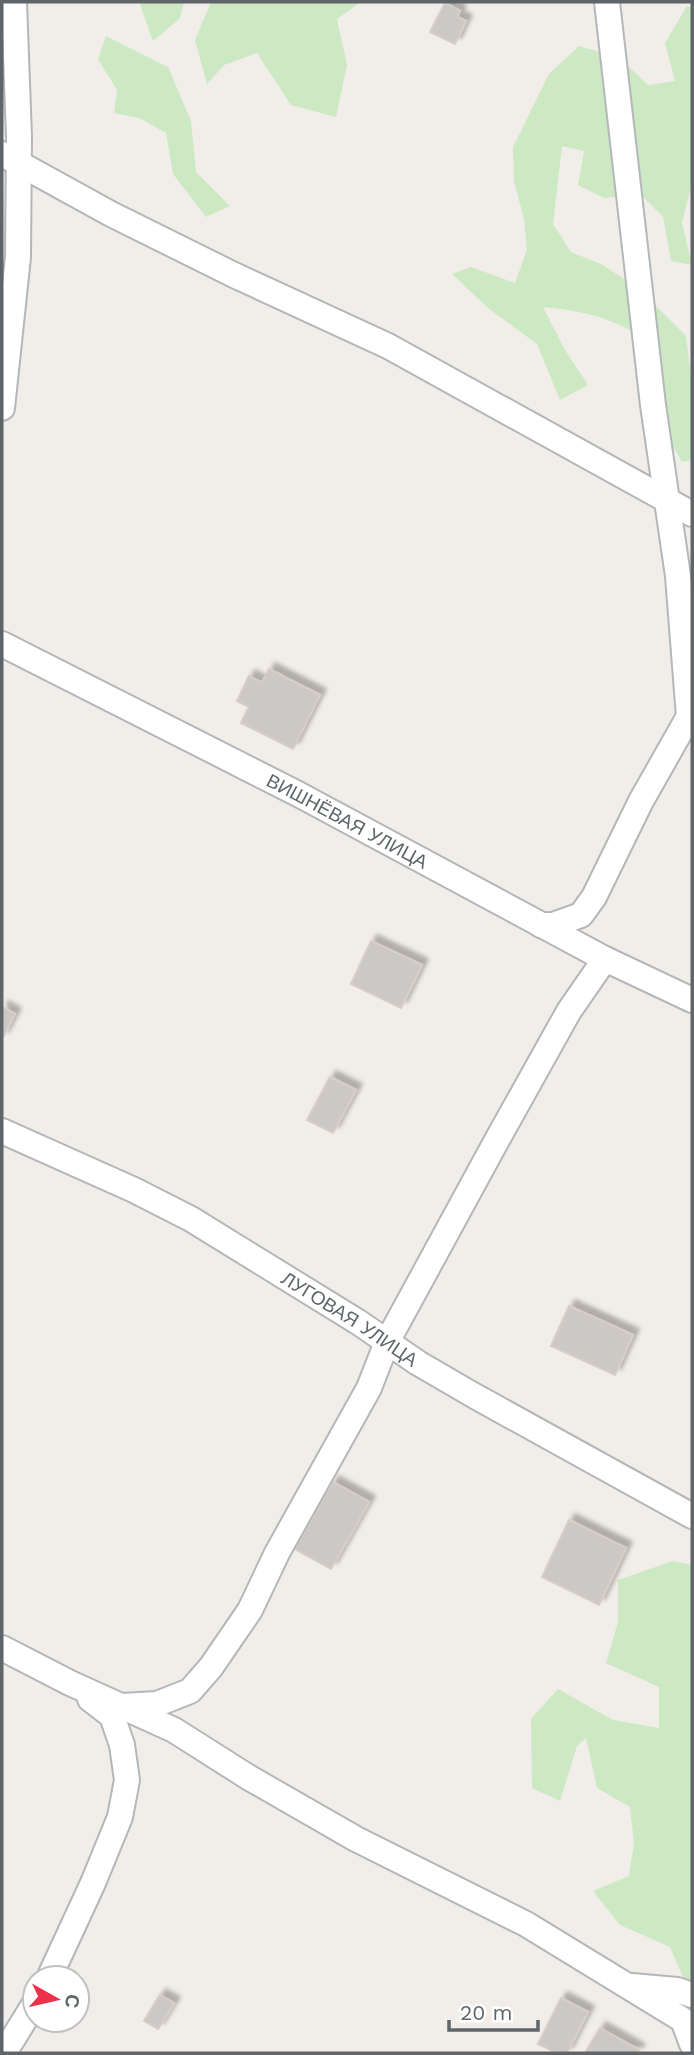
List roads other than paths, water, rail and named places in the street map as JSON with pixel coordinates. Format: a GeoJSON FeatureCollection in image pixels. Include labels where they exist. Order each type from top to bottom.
{"type":"FeatureCollection","features":[{"type":"Feature","properties":{"kind":"street"},"geometry":{"type":"LineString","coordinates":[[2,408],[18,257],[10,158],[14,2]]}},
{"type":"Feature","properties":{"kind":"street"},"geometry":{"type":"LineString","coordinates":[[541,925],[553,925],[581,915],[594,897],[641,801],[691,714],[678,576],[666,500],[623,153],[607,2]]}},
{"type":"Feature","properties":{"kind":"street"},"geometry":{"type":"LineString","coordinates":[[10,158],[160,239],[388,346],[692,514]]}},
{"type":"Feature","properties":{"kind":"street","name":"ВИШНЁВАЯ УЛИЦА"},"geometry":{"type":"LineString","coordinates":[[2,644],[298,794],[605,959],[692,1000]]}},
{"type":"Feature","properties":{"kind":"street"},"geometry":{"type":"LineString","coordinates":[[122,1706],[157,1704],[190,1691],[212,1667],[250,1610],[277,1553],[369,1388],[387,1342],[569,1011],[605,959]]}},
{"type":"Feature","properties":{"kind":"street","name":"ЛУГОВАЯ УЛИЦА"},"geometry":{"type":"LineString","coordinates":[[2,1131],[134,1190],[191,1219],[418,1363],[535,1432],[692,1516]]}},
{"type":"Feature","properties":{"kind":"street"},"geometry":{"type":"LineString","coordinates":[[668,1503],[692,1528]]}},
{"type":"Feature","properties":{"kind":"street"},"geometry":{"type":"LineString","coordinates":[[2,1648],[174,1730],[248,1777],[356,1839],[526,1924],[683,2020],[692,2044]]}},
{"type":"Feature","properties":{"kind":"street"},"geometry":{"type":"LineString","coordinates":[[55,1964],[120,1817],[127,1780],[122,1745],[112,1716],[71,1683]]}},
{"type":"Feature","properties":{"kind":"street"},"geometry":{"type":"LineString","coordinates":[[624,1985],[677,1990],[692,1995]]}},
{"type":"Feature","properties":{"kind":"street"},"geometry":{"type":"LineString","coordinates":[[4,2053],[21,2026]]}}]}
